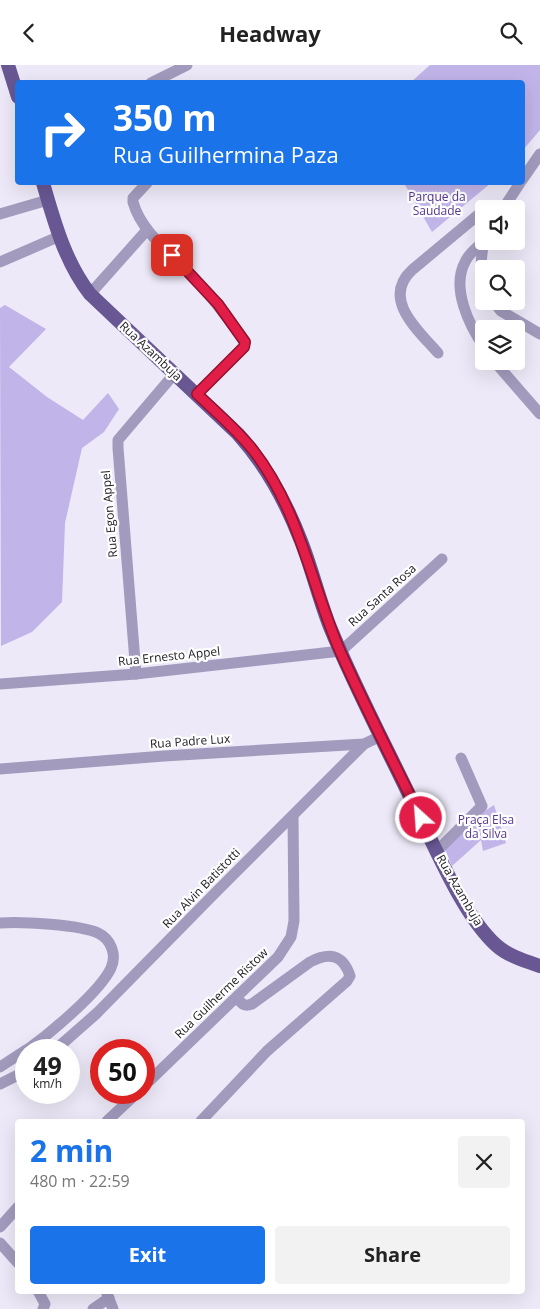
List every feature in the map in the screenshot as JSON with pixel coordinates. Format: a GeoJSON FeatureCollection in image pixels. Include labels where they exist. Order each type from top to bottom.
{"type":"FeatureCollection","features":[{"type":"Feature","properties":{"kind":"main road"},"geometry":{"type":"LineString","coordinates":[[8,65],[15,87]]}},
{"type":"Feature","properties":{"kind":"main road","name":"Rua Azambuja"},"geometry":{"type":"LineString","coordinates":[[44,185],[60,236],[77,276],[90,294],[238,434],[253,451],[267,472],[302,542],[322,604],[341,651],[462,899],[487,936],[497,946],[508,953],[540,966]]}},
{"type":"Feature","properties":{"kind":"street"},"geometry":{"type":"LineString","coordinates":[[157,80],[187,65]]}},
{"type":"Feature","properties":{"kind":"street"},"geometry":{"type":"LineString","coordinates":[[525,176],[540,154]]}},
{"type":"Feature","properties":{"kind":"street"},"geometry":{"type":"LineString","coordinates":[[145,185],[133,198],[132,202],[147,230],[218,304],[245,342],[244,347],[197,394]]}},
{"type":"Feature","properties":{"kind":"street"},"geometry":{"type":"LineString","coordinates":[[509,200],[519,185]]}},
{"type":"Feature","properties":{"kind":"street"},"geometry":{"type":"LineString","coordinates":[[0,215],[48,200]]}},
{"type":"Feature","properties":{"kind":"street"},"geometry":{"type":"LineString","coordinates":[[438,353],[411,322],[403,309],[400,300],[402,282],[412,269],[475,216]]}},
{"type":"Feature","properties":{"kind":"street"},"geometry":{"type":"LineString","coordinates":[[90,294],[147,230]]}},
{"type":"Feature","properties":{"kind":"street"},"geometry":{"type":"LineString","coordinates":[[0,263],[60,236]]}},
{"type":"Feature","properties":{"kind":"street"},"geometry":{"type":"LineString","coordinates":[[475,249],[464,263],[460,277],[461,295],[475,332]]}},
{"type":"Feature","properties":{"kind":"street"},"geometry":{"type":"LineString","coordinates":[[501,310],[506,315],[540,334]]}},
{"type":"Feature","properties":{"kind":"street"},"geometry":{"type":"LineString","coordinates":[[502,370],[540,414]]}},
{"type":"Feature","properties":{"kind":"street","name":"Rua Egon Appel"},"geometry":{"type":"LineString","coordinates":[[136,673],[118,440],[175,373]]}},
{"type":"Feature","properties":{"kind":"street","name":"Rua Santa Rosa"},"geometry":{"type":"LineString","coordinates":[[341,651],[442,559]]}},
{"type":"Feature","properties":{"kind":"street","name":"Rua Ernesto Appel"},"geometry":{"type":"LineString","coordinates":[[0,684],[136,673],[341,651]]}},
{"type":"Feature","properties":{"kind":"street","name":"Rua Padre Lux"},"geometry":{"type":"LineString","coordinates":[[0,769],[164,756],[364,744],[381,736]]}},
{"type":"Feature","properties":{"kind":"street","name":"Rua Alvin Batistotti"},"geometry":{"type":"LineString","coordinates":[[67,1039],[97,1013],[364,744]]}},
{"type":"Feature","properties":{"kind":"street"},"geometry":{"type":"LineString","coordinates":[[437,851],[482,806],[461,759]]}},
{"type":"Feature","properties":{"kind":"street","name":"Rua Guilherme Ristow"},"geometry":{"type":"LineString","coordinates":[[155,1076],[278,957],[291,937],[295,901],[293,816]]}},
{"type":"Feature","properties":{"kind":"street"},"geometry":{"type":"LineString","coordinates":[[0,923],[26,923],[88,929],[99,933],[108,940],[112,948],[112,967],[102,982],[55,1028],[40,1039]]}},
{"type":"Feature","properties":{"kind":"street"},"geometry":{"type":"LineString","coordinates":[[203,1119],[267,1051],[348,981],[350,976],[340,959],[334,956],[319,957],[252,1004],[243,1005],[237,998]]}},
{"type":"Feature","properties":{"kind":"street"},"geometry":{"type":"LineString","coordinates":[[0,1067],[15,1057]]}},
{"type":"Feature","properties":{"kind":"street"},"geometry":{"type":"LineString","coordinates":[[0,1084],[15,1076]]}},
{"type":"Feature","properties":{"kind":"street"},"geometry":{"type":"LineString","coordinates":[[109,1119],[125,1104]]}},
{"type":"Feature","properties":{"kind":"street"},"geometry":{"type":"LineString","coordinates":[[0,1227],[15,1210]]}},
{"type":"Feature","properties":{"kind":"street"},"geometry":{"type":"LineString","coordinates":[[0,1243],[15,1260]]}},
{"type":"Feature","properties":{"kind":"street"},"geometry":{"type":"LineString","coordinates":[[40,1294],[46,1304],[43,1309]]}},
{"type":"Feature","properties":{"kind":"street"},"geometry":{"type":"LineString","coordinates":[[93,1309],[109,1299]]}},
{"type":"Feature","properties":{"kind":"green space"},"geometry":{"type":"Polygon","coordinates":[[[430,65],[540,65],[540,130],[525,148],[525,80],[413,80],[430,65]]]}},
{"type":"Feature","properties":{"kind":"green space","name":"Parque da Saudade"},"geometry":{"type":"Polygon","coordinates":[[[405,185],[489,185],[432,232],[405,185]]]}},
{"type":"Feature","properties":{"kind":"green space"},"geometry":{"type":"Polygon","coordinates":[[[5,305],[46,329],[9,367],[47,397],[83,420],[108,393],[119,409],[104,432],[82,448],[65,523],[62,602],[32,632],[1,646],[0,308],[5,305]]]}},
{"type":"Feature","properties":{"kind":"green space","name":"Praça Elsa da Silva"},"geometry":{"type":"Polygon","coordinates":[[[494,805],[506,843],[483,851],[481,840],[452,866],[445,849],[480,814],[494,805]]]}},
{"type":"Feature","properties":{"kind":"route"},"geometry":{"type":"LineString","coordinates":[[172,255],[218,304],[245,342],[244,347],[197,394],[253,451],[279,494],[302,542],[330,626],[421,818]]}}]}
